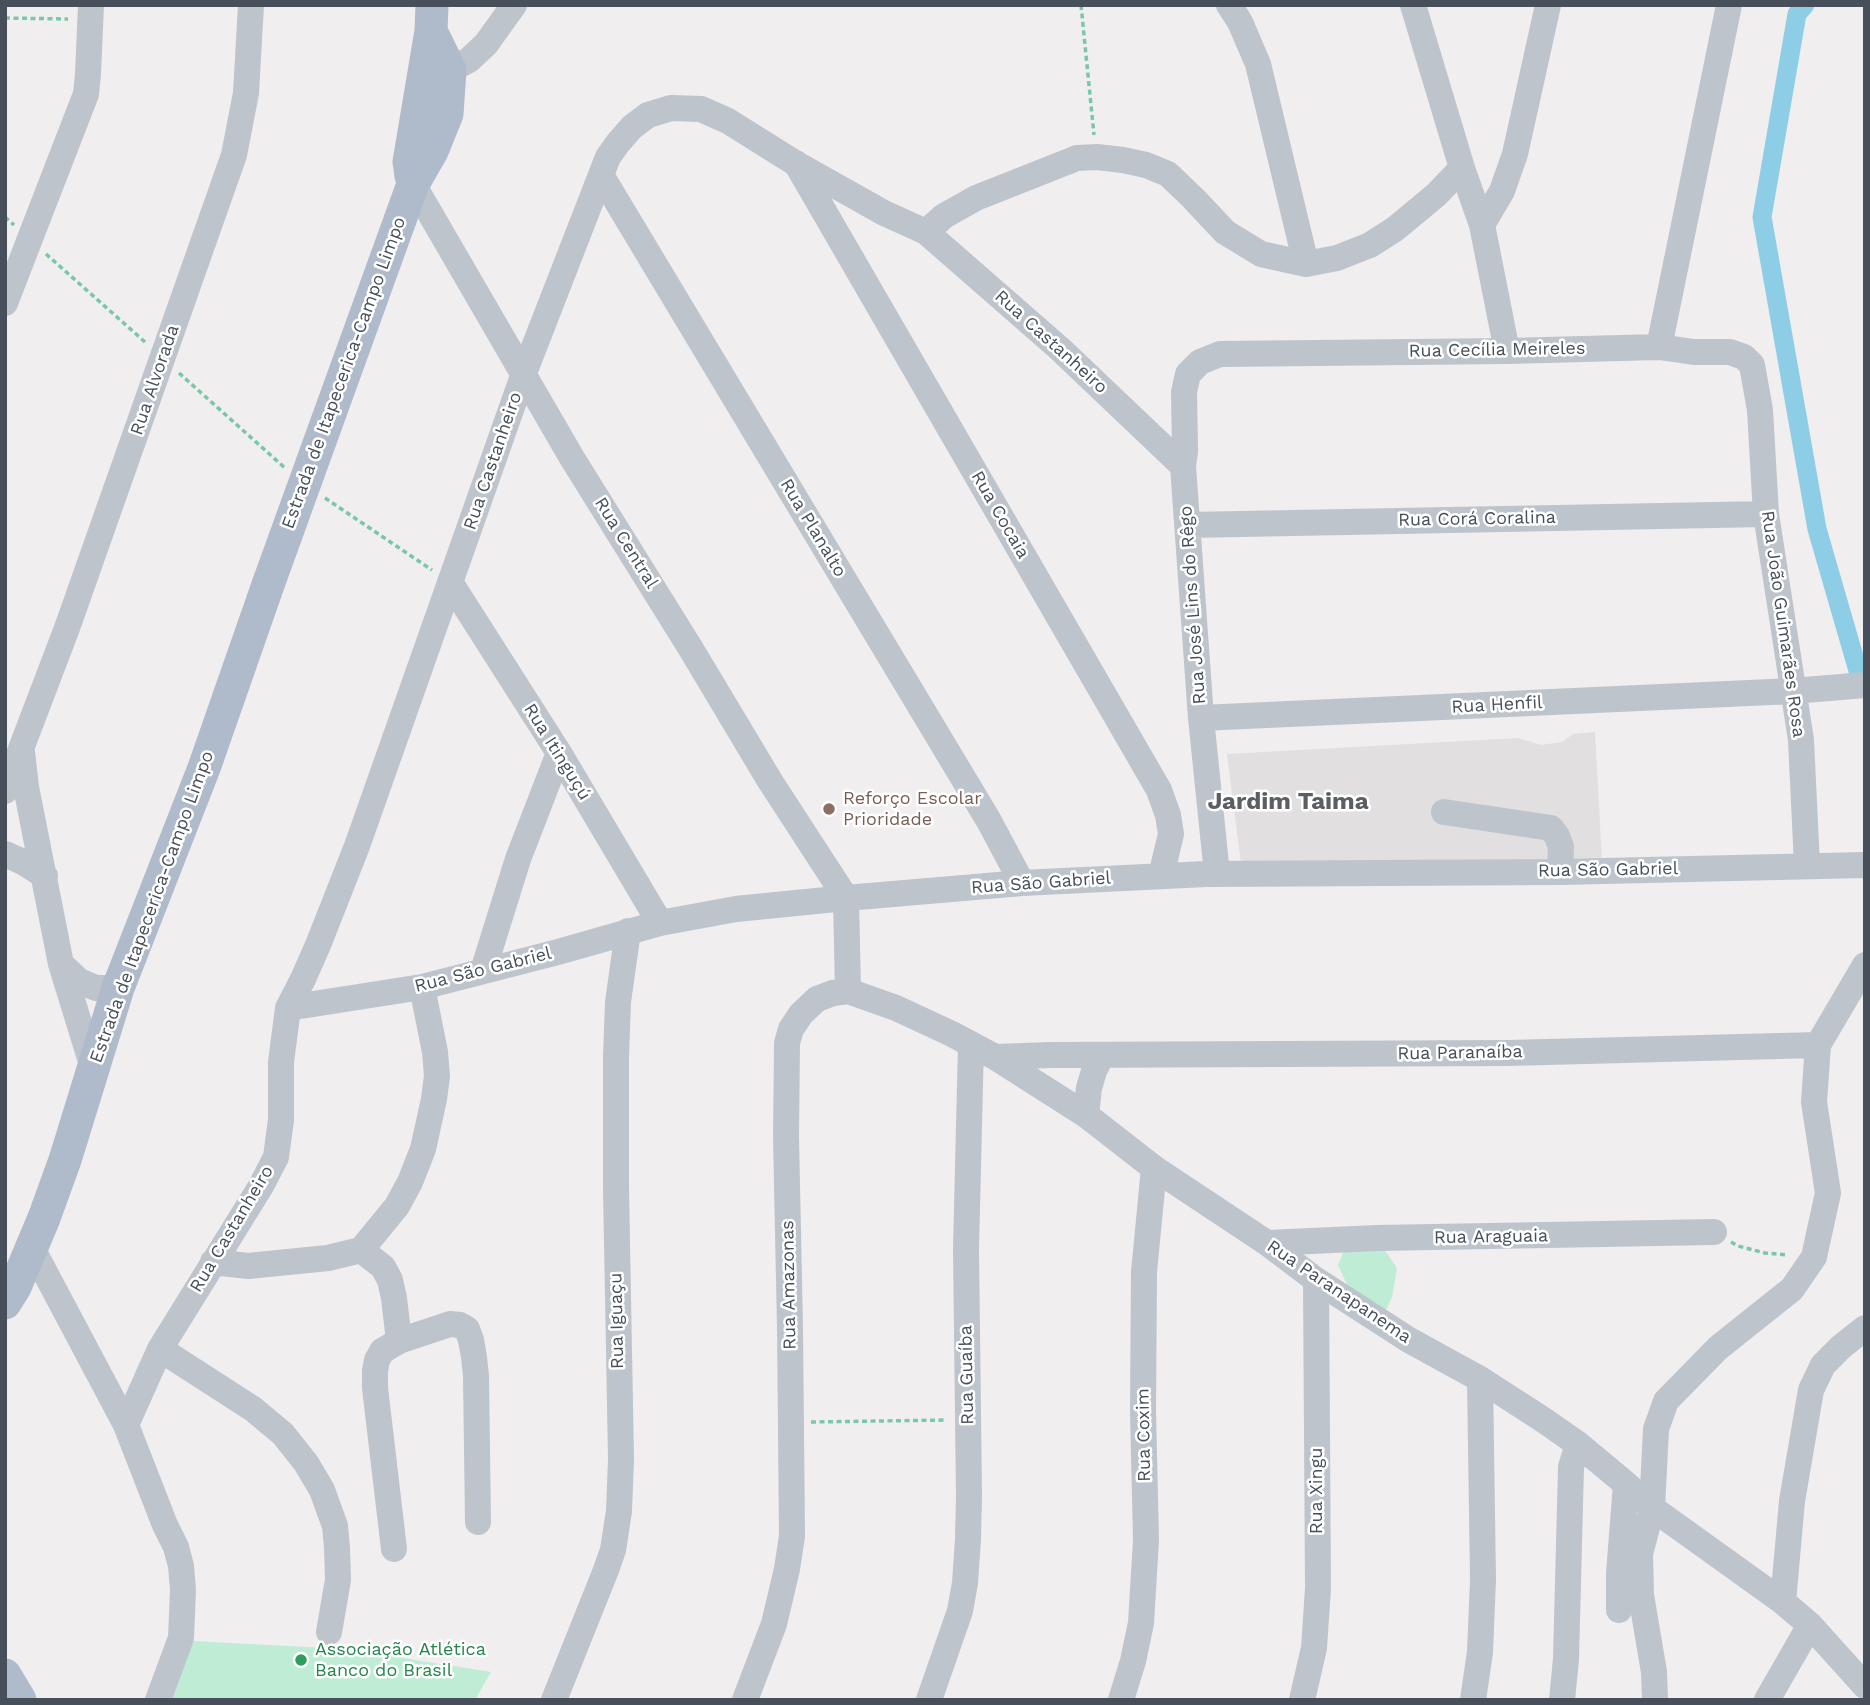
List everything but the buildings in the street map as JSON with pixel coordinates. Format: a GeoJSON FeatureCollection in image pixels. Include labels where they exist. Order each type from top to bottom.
{"type":"FeatureCollection","features":[{"type":"Feature","properties":{"kind":"main road","name":"Estrada de Itapecerica-Campo Limpo"},"geometry":{"type":"LineString","coordinates":[[5,1303],[32,1248],[65,1160],[118,988],[204,768],[413,184],[409,162],[436,74],[431,18]]}},
{"type":"Feature","properties":{"kind":"main road"},"geometry":{"type":"LineString","coordinates":[[5,1675],[20,1700]]}},
{"type":"Feature","properties":{"kind":"street","name":"Rua Alvorada"},"geometry":{"type":"LineString","coordinates":[[5,791],[67,628],[234,155],[246,93],[251,5]]}},
{"type":"Feature","properties":{"kind":"street"},"geometry":{"type":"LineString","coordinates":[[436,74],[469,60],[486,44],[514,5]]}},
{"type":"Feature","properties":{"kind":"street"},"geometry":{"type":"LineString","coordinates":[[1229,5],[1240,22],[1258,64],[1306,264]]}},
{"type":"Feature","properties":{"kind":"street"},"geometry":{"type":"LineString","coordinates":[[1413,5],[1482,225],[1507,351]]}},
{"type":"Feature","properties":{"kind":"street"},"geometry":{"type":"LineString","coordinates":[[1482,225],[1502,191],[1516,154],[1548,5]]}},
{"type":"Feature","properties":{"kind":"street"},"geometry":{"type":"LineString","coordinates":[[1659,346],[1729,5]]}},
{"type":"Feature","properties":{"kind":"street"},"geometry":{"type":"LineString","coordinates":[[5,303],[86,94],[91,12]]}},
{"type":"Feature","properties":{"kind":"street","name":"Rua Castanheiro"},"geometry":{"type":"LineString","coordinates":[[126,1426],[160,1349],[261,1186],[275,1157],[281,1120],[281,1062],[288,1008],[318,945],[357,846],[524,373],[608,157],[632,127],[648,115],[671,108],[701,109],[728,121],[795,163],[884,213],[926,232],[1060,349],[1183,466]]}},
{"type":"Feature","properties":{"kind":"street"},"geometry":{"type":"LineString","coordinates":[[926,232],[944,216],[975,198],[1077,158],[1097,157],[1146,165],[1168,174],[1225,232],[1261,254],[1306,264],[1337,258],[1370,245],[1395,229],[1436,195],[1462,168]]}},
{"type":"Feature","properties":{"kind":"street","name":"Rua Cocaia"},"geometry":{"type":"LineString","coordinates":[[795,163],[1159,790],[1168,815],[1171,834],[1161,876]]}},
{"type":"Feature","properties":{"kind":"street","name":"Rua Planalto"},"geometry":{"type":"LineString","coordinates":[[601,175],[989,821],[1022,883]]}},
{"type":"Feature","properties":{"kind":"street","name":"Rua Central"},"geometry":{"type":"LineString","coordinates":[[413,184],[572,458],[770,781],[846,898]]}},
{"type":"Feature","properties":{"kind":"street","name":"Rua Cecília Meireles"},"geometry":{"type":"LineString","coordinates":[[1220,354],[1507,351],[1659,346],[1694,352],[1730,352],[1744,357],[1752,365],[1755,383]]}},
{"type":"Feature","properties":{"kind":"street","name":"Rua José Lins do Rêgo"},"geometry":{"type":"LineString","coordinates":[[1217,874],[1201,718],[1183,466],[1184,392],[1188,374],[1200,362],[1220,354]]}},
{"type":"Feature","properties":{"kind":"street","name":"Rua João Guimarães Rosa"},"geometry":{"type":"LineString","coordinates":[[1755,383],[1760,410],[1766,514],[1801,740],[1807,865]]}},
{"type":"Feature","properties":{"kind":"street","name":"Rua Corá Coralina"},"geometry":{"type":"LineString","coordinates":[[1188,525],[1766,514]]}},
{"type":"Feature","properties":{"kind":"street","name":"Rua Itinguçú"},"geometry":{"type":"LineString","coordinates":[[450,582],[559,754],[660,923]]}},
{"type":"Feature","properties":{"kind":"street","name":"Rua Henfil"},"geometry":{"type":"LineString","coordinates":[[1201,718],[1793,691],[1865,685]]}},
{"type":"Feature","properties":{"kind":"street","name":"Rua Alvorada"},"geometry":{"type":"LineString","coordinates":[[22,746],[26,787],[61,964],[93,1068]]}},
{"type":"Feature","properties":{"kind":"street"},"geometry":{"type":"LineString","coordinates":[[483,971],[518,859],[559,754]]}},
{"type":"Feature","properties":{"kind":"street"},"geometry":{"type":"LineString","coordinates":[[1444,812],[1551,828],[1561,847],[1560,872]]}},
{"type":"Feature","properties":{"kind":"street"},"geometry":{"type":"LineString","coordinates":[[5,854],[45,876]]}},
{"type":"Feature","properties":{"kind":"street","name":"Rua São Gabriel"},"geometry":{"type":"LineString","coordinates":[[288,1008],[422,987],[660,923],[736,909],[846,898],[1022,883],[1217,874],[1560,872],[1865,865]]}},
{"type":"Feature","properties":{"kind":"street"},"geometry":{"type":"LineString","coordinates":[[846,898],[848,991]]}},
{"type":"Feature","properties":{"kind":"street","name":"Rua Iguaçu"},"geometry":{"type":"LineString","coordinates":[[554,1700],[613,1550],[619,1511],[621,1460],[618,1391],[616,1057],[618,1002],[628,931]]}},
{"type":"Feature","properties":{"kind":"street"},"geometry":{"type":"LineString","coordinates":[[61,964],[79,981],[96,988],[118,988]]}},
{"type":"Feature","properties":{"kind":"street"},"geometry":{"type":"LineString","coordinates":[[1656,1700],[1654,1672],[1640,1595],[1640,1554],[1652,1508],[1656,1429],[1666,1401],[1718,1348],[1791,1289],[1814,1257],[1828,1193],[1814,1102],[1818,1045],[1865,965]]}},
{"type":"Feature","properties":{"kind":"street"},"geometry":{"type":"LineString","coordinates":[[213,1262],[248,1266],[328,1258],[361,1250],[397,1206],[423,1149],[437,1076],[422,987]]}},
{"type":"Feature","properties":{"kind":"street","name":"Rua Paranapanema"},"geometry":{"type":"LineString","coordinates":[[848,991],[896,1008],[995,1057],[1086,1115],[1154,1168],[1267,1243],[1316,1280],[1409,1340],[1480,1379],[1578,1444],[1652,1508],[1783,1602],[1810,1625],[1865,1686]]}},
{"type":"Feature","properties":{"kind":"street","name":"Rua Amazonas"},"geometry":{"type":"LineString","coordinates":[[745,1700],[774,1624],[792,1536],[787,1043],[791,1029],[801,1014],[817,999],[848,991]]}},
{"type":"Feature","properties":{"kind":"street","name":"Rua Guaíba"},"geometry":{"type":"LineString","coordinates":[[929,1700],[960,1611],[965,1583],[969,1496],[966,1249],[971,1044]]}},
{"type":"Feature","properties":{"kind":"street","name":"Rua Paranaíba"},"geometry":{"type":"LineString","coordinates":[[995,1057],[1507,1053],[1818,1045]]}},
{"type":"Feature","properties":{"kind":"street"},"geometry":{"type":"LineString","coordinates":[[1086,1115],[1089,1088],[1102,1055]]}},
{"type":"Feature","properties":{"kind":"street","name":"Rua Coxim"},"geometry":{"type":"LineString","coordinates":[[1121,1700],[1141,1623],[1146,1540],[1144,1272],[1154,1168]]}},
{"type":"Feature","properties":{"kind":"street","name":"Rua Araguaia"},"geometry":{"type":"LineString","coordinates":[[1267,1243],[1377,1238],[1714,1233]]}},
{"type":"Feature","properties":{"kind":"street"},"geometry":{"type":"LineString","coordinates":[[32,1248],[126,1426],[176,1548],[181,1566],[181,1638],[158,1700]]}},
{"type":"Feature","properties":{"kind":"street"},"geometry":{"type":"LineString","coordinates":[[361,1250],[383,1267],[390,1280],[399,1341]]}},
{"type":"Feature","properties":{"kind":"street","name":"Rua Xingu"},"geometry":{"type":"LineString","coordinates":[[1302,1700],[1314,1648],[1318,1588],[1316,1280]]}},
{"type":"Feature","properties":{"kind":"street"},"geometry":{"type":"LineString","coordinates":[[394,1549],[375,1388],[377,1360],[382,1352],[399,1341],[450,1324],[467,1329],[471,1340],[476,1376],[478,1522]]}},
{"type":"Feature","properties":{"kind":"street"},"geometry":{"type":"LineString","coordinates":[[1783,1602],[1792,1501],[1811,1390],[1822,1365],[1865,1328]]}},
{"type":"Feature","properties":{"kind":"street"},"geometry":{"type":"LineString","coordinates":[[160,1349],[253,1409],[283,1434],[306,1462],[323,1490],[336,1537],[338,1580],[329,1632]]}},
{"type":"Feature","properties":{"kind":"street"},"geometry":{"type":"LineString","coordinates":[[1473,1700],[1480,1652],[1483,1580],[1480,1379]]}},
{"type":"Feature","properties":{"kind":"street"},"geometry":{"type":"LineString","coordinates":[[1562,1700],[1566,1659],[1571,1466],[1578,1444]]}},
{"type":"Feature","properties":{"kind":"street"},"geometry":{"type":"LineString","coordinates":[[1619,1610],[1626,1484]]}},
{"type":"Feature","properties":{"kind":"street"},"geometry":{"type":"LineString","coordinates":[[1767,1700],[1810,1625]]}},
{"type":"Feature","properties":{"kind":"path"},"geometry":{"type":"LineString","coordinates":[[1081,5],[1097,157]]}},
{"type":"Feature","properties":{"kind":"path"},"geometry":{"type":"LineString","coordinates":[[5,18],[91,12]]}},
{"type":"Feature","properties":{"kind":"path"},"geometry":{"type":"LineString","coordinates":[[5,217],[304,485],[450,582]]}},
{"type":"Feature","properties":{"kind":"path"},"geometry":{"type":"LineString","coordinates":[[1714,1233],[1738,1246],[1783,1255]]}},
{"type":"Feature","properties":{"kind":"path"},"geometry":{"type":"LineString","coordinates":[[791,1422],[967,1420]]}},
{"type":"Feature","properties":{"kind":"shaded area"},"geometry":{"type":"Polygon","coordinates":[[[1595,732],[1602,862],[1241,864],[1227,754],[1518,738],[1541,745],[1562,742],[1573,734],[1595,732]]]}},
{"type":"Feature","properties":{"kind":"green space"},"geometry":{"type":"Polygon","coordinates":[[[1348,1242],[1383,1248],[1397,1268],[1392,1297],[1383,1317],[1350,1291],[1338,1265],[1348,1242]]]}},
{"type":"Feature","properties":{"kind":"green space","name":"Associação Atlética Banco do Brasil"},"geometry":{"type":"Polygon","coordinates":[[[192,1641],[346,1649],[491,1672],[475,1700],[167,1700],[192,1641]]]}},
{"type":"Feature","properties":{"kind":"waterway"},"geometry":{"type":"LineString","coordinates":[[1805,5],[1797,14],[1762,217],[1817,529],[1859,674]]}},
{"type":"Feature","properties":{"kind":"place","name":"Reforço Escolar Prioridade"},"geometry":{"type":"Point","coordinates":[829,809]}},
{"type":"Feature","properties":{"kind":"place","name":"Associação Atlética Banco do Brasil"},"geometry":{"type":"Point","coordinates":[301,1660]}},
{"type":"Feature","properties":{"kind":"district","name":"Jardim Taima"},"geometry":{"type":"Point","coordinates":[1288,802]}}]}
